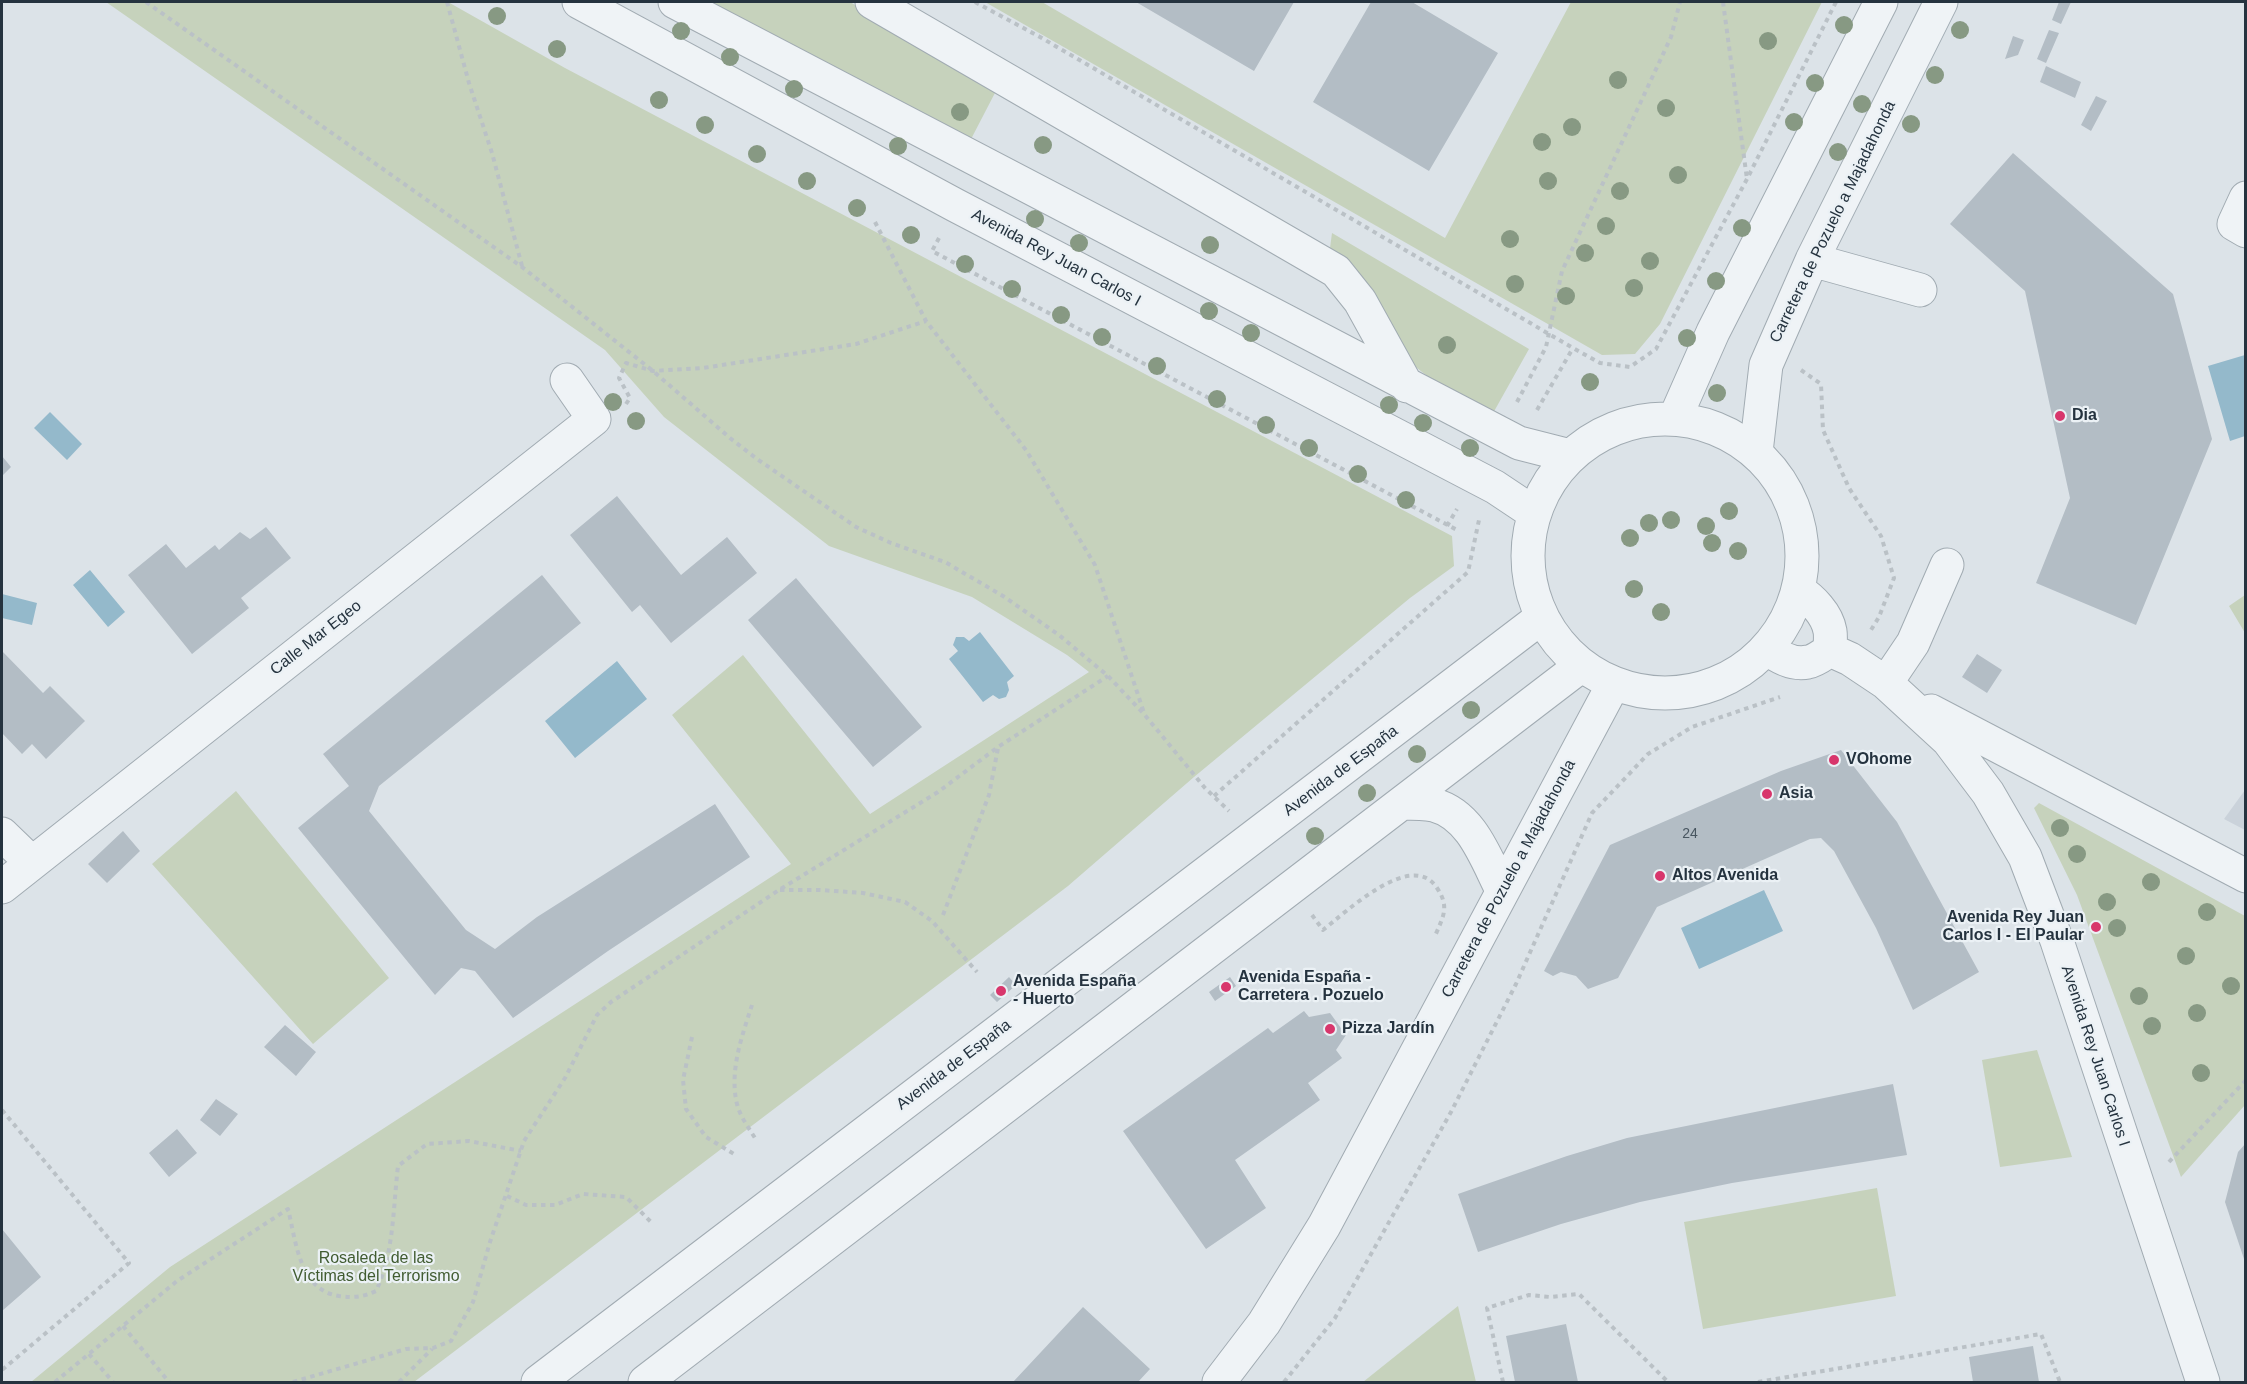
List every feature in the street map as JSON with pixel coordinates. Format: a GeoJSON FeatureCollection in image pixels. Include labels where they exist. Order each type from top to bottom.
{"type":"FeatureCollection","features":[{"type":"Feature","properties":{"kind":"street","name":"Avenida Rey Juan Carlos I"},"geometry":{"type":"LineString","coordinates":[[579,2],[955,205],[1495,487],[1534,513]]}},
{"type":"Feature","properties":{"kind":"street"},"geometry":{"type":"LineString","coordinates":[[675,2],[1519,443],[1570,456]]}},
{"type":"Feature","properties":{"kind":"street"},"geometry":{"type":"LineString","coordinates":[[872,2],[1336,271],[1360,301],[1407,386]]}},
{"type":"Feature","properties":{"kind":"street"},"geometry":{"type":"LineString","coordinates":[[1675,418],[1713,332],[1881,2]]}},
{"type":"Feature","properties":{"kind":"street","name":"Carretera de Pozuelo a Majadahonda"},"geometry":{"type":"LineString","coordinates":[[1756,452],[1766,365],[1812,260],[1941,2]]}},
{"type":"Feature","properties":{"kind":"street"},"geometry":{"type":"LineString","coordinates":[[2246,198],[2234,224],[2246,231]]}},
{"type":"Feature","properties":{"kind":"street"},"geometry":{"type":"LineString","coordinates":[[1812,260],[1920,290]]}},
{"type":"Feature","properties":{"kind":"street","name":"Calle Mar Egeo"},"geometry":{"type":"LineString","coordinates":[[2,887],[594,419],[567,380]]}},
{"type":"Feature","properties":{"kind":"street"},"geometry":{"type":"LineString","coordinates":[[1675,418],[1731,435],[1756,452],[1780,481],[1796,515],[1802,553],[1798,590],[1786,621],[1767,648],[1742,670],[1712,685],[1680,692],[1646,691],[1614,683],[1582,665],[1559,643],[1542,617],[1528,566],[1534,513],[1548,482],[1570,456],[1610,430],[1637,421],[1675,418]]}},
{"type":"Feature","properties":{"kind":"street"},"geometry":{"type":"LineString","coordinates":[[1893,689],[1947,566]]}},
{"type":"Feature","properties":{"kind":"street"},"geometry":{"type":"LineString","coordinates":[[1767,648],[1777,656],[1790,661],[1809,662],[1840,655],[1819,608],[1809,597],[1798,590]]}},
{"type":"Feature","properties":{"kind":"street","name":"Avenida de España"},"geometry":{"type":"LineString","coordinates":[[538,1383],[1542,617]]}},
{"type":"Feature","properties":{"kind":"street","name":"Avenida Rey Juan Carlos I"},"geometry":{"type":"LineString","coordinates":[[1840,655],[1893,689],[2246,876]]}},
{"type":"Feature","properties":{"kind":"street"},"geometry":{"type":"LineString","coordinates":[[645,1383],[1582,665]]}},
{"type":"Feature","properties":{"kind":"street","name":"Carretera de Pozuelo a Majadahonda"},"geometry":{"type":"LineString","coordinates":[[1219,1383],[1264,1323],[1324,1226],[1614,683]]}},
{"type":"Feature","properties":{"kind":"street","name":"Avenida Rey Juan Carlos I"},"geometry":{"type":"LineString","coordinates":[[1893,689],[1948,740],[1988,793],[2025,857],[2057,941],[2203,1383]]}},
{"type":"Feature","properties":{"kind":"street"},"geometry":{"type":"LineString","coordinates":[[1402,802],[1435,806],[1458,818],[1473,834],[1502,890]]}},
{"type":"Feature","properties":{"kind":"street"},"geometry":{"type":"LineString","coordinates":[[2,834],[31,862]]}},
{"type":"Feature","properties":{"kind":"path"},"geometry":{"type":"LineString","coordinates":[[146,2],[522,267],[653,371],[730,438],[856,527],[891,543],[945,562],[1003,596],[1059,635],[1108,676],[1144,714],[1205,788]]}},
{"type":"Feature","properties":{"kind":"path"},"geometry":{"type":"LineString","coordinates":[[447,2],[469,83],[492,153],[522,267]]}},
{"type":"Feature","properties":{"kind":"path"},"geometry":{"type":"LineString","coordinates":[[975,2],[1040,37],[1549,335],[1600,363],[1630,367],[1656,349],[1747,179],[1836,2]]}},
{"type":"Feature","properties":{"kind":"path"},"geometry":{"type":"LineString","coordinates":[[1514,406],[1546,347],[1562,271],[1671,37],[1680,2]]}},
{"type":"Feature","properties":{"kind":"path"},"geometry":{"type":"LineString","coordinates":[[1723,2],[1747,179]]}},
{"type":"Feature","properties":{"kind":"path"},"geometry":{"type":"LineString","coordinates":[[875,222],[926,321],[1026,450],[1095,565],[1144,714]]}},
{"type":"Feature","properties":{"kind":"path"},"geometry":{"type":"LineString","coordinates":[[932,251],[1459,531]]}},
{"type":"Feature","properties":{"kind":"path"},"geometry":{"type":"LineString","coordinates":[[630,398],[619,378],[626,363],[653,371],[703,368],[856,344],[926,321]]}},
{"type":"Feature","properties":{"kind":"path"},"geometry":{"type":"LineString","coordinates":[[1766,365],[1779,368],[1796,366],[1821,384],[1823,430],[1849,488],[1881,536],[1894,578],[1879,617],[1840,655]]}},
{"type":"Feature","properties":{"kind":"path"},"geometry":{"type":"LineString","coordinates":[[1214,796],[1468,573],[1480,518]]}},
{"type":"Feature","properties":{"kind":"path"},"geometry":{"type":"LineString","coordinates":[[293,1383],[406,1349],[433,1348],[451,1341],[473,1302],[490,1242],[524,1142],[565,1078],[597,1015],[611,1002],[778,890],[938,792],[998,747],[1108,676]]}},
{"type":"Feature","properties":{"kind":"path"},"geometry":{"type":"LineString","coordinates":[[1284,1383],[1335,1318],[1451,1112],[1516,984],[1592,813],[1648,754],[1692,728],[1787,694]]}},
{"type":"Feature","properties":{"kind":"path"},"geometry":{"type":"LineString","coordinates":[[943,915],[989,795],[998,747]]}},
{"type":"Feature","properties":{"kind":"path"},"geometry":{"type":"LineString","coordinates":[[1292,886],[1323,930],[1390,881],[1412,874],[1424,877],[1436,885],[1446,912],[1432,941]]}},
{"type":"Feature","properties":{"kind":"path"},"geometry":{"type":"LineString","coordinates":[[778,890],[863,893],[905,902],[932,921],[977,972]]}},
{"type":"Feature","properties":{"kind":"path"},"geometry":{"type":"LineString","coordinates":[[752,1005],[738,1055],[735,1089],[737,1106],[755,1138]]}},
{"type":"Feature","properties":{"kind":"path"},"geometry":{"type":"LineString","coordinates":[[692,1037],[683,1080],[686,1108],[706,1137],[734,1154]]}},
{"type":"Feature","properties":{"kind":"path"},"geometry":{"type":"LineString","coordinates":[[2167,1165],[2246,1080]]}},
{"type":"Feature","properties":{"kind":"path"},"geometry":{"type":"LineString","coordinates":[[2,1110],[129,1263],[2,1370]]}},
{"type":"Feature","properties":{"kind":"path"},"geometry":{"type":"LineString","coordinates":[[55,1383],[177,1281],[288,1209],[302,1264],[309,1279],[316,1287],[333,1295],[362,1298],[376,1291],[382,1277],[393,1228],[398,1166],[427,1143],[469,1141],[521,1151]]}},
{"type":"Feature","properties":{"kind":"path"},"geometry":{"type":"LineString","coordinates":[[507,1195],[526,1205],[555,1205],[583,1194],[626,1197],[651,1222]]}},
{"type":"Feature","properties":{"kind":"path"},"geometry":{"type":"LineString","coordinates":[[1503,1383],[1486,1308],[1529,1295],[1550,1297],[1579,1294],[1668,1383]]}},
{"type":"Feature","properties":{"kind":"path"},"geometry":{"type":"LineString","coordinates":[[123,1326],[169,1383]]}},
{"type":"Feature","properties":{"kind":"path"},"geometry":{"type":"LineString","coordinates":[[1758,1383],[2041,1334],[2060,1383]]}},
{"type":"Feature","properties":{"kind":"path"},"geometry":{"type":"LineString","coordinates":[[399,1383],[433,1348]]}},
{"type":"Feature","properties":{"kind":"path"},"geometry":{"type":"LineString","coordinates":[[90,1354],[113,1383]]}},
{"type":"Feature","properties":{"kind":"shaded area"},"geometry":{"type":"Polygon","coordinates":[[[2245,790],[2245,830],[2224,819],[2245,790]]]}},
{"type":"Feature","properties":{"kind":"green space","name":"Rosaleda de las Víctimas del Terrorismo"},"geometry":{"type":"Polygon","coordinates":[[[106,2],[448,2],[565,68],[1452,536],[1454,566],[1410,598],[1194,777],[1068,886],[414,1382],[31,1382],[170,1267],[791,864],[672,715],[743,655],[870,814],[1089,672],[1067,655],[972,597],[829,546],[664,417],[605,350],[106,2]]]}},
{"type":"Feature","properties":{"kind":"green space"},"geometry":{"type":"Polygon","coordinates":[[[709,2],[850,2],[997,89],[969,143],[709,2]]]}},
{"type":"Feature","properties":{"kind":"green space"},"geometry":{"type":"Polygon","coordinates":[[[985,2],[1042,2],[1445,238],[1571,2],[1822,2],[1660,324],[1635,354],[1602,355],[985,2]]]}},
{"type":"Feature","properties":{"kind":"green space"},"geometry":{"type":"Polygon","coordinates":[[[1332,233],[1529,349],[1492,415],[1441,387],[1417,368],[1329,256],[1332,233]]]}},
{"type":"Feature","properties":{"kind":"green space"},"geometry":{"type":"Polygon","coordinates":[[[2245,595],[2245,633],[2229,606],[2245,595]]]}},
{"type":"Feature","properties":{"kind":"green space"},"geometry":{"type":"Polygon","coordinates":[[[236,791],[389,978],[313,1044],[152,864],[236,791]]]}},
{"type":"Feature","properties":{"kind":"green space"},"geometry":{"type":"Polygon","coordinates":[[[2039,803],[2245,916],[2245,1105],[2181,1177],[2077,895],[2034,808],[2039,803]]]}},
{"type":"Feature","properties":{"kind":"green space"},"geometry":{"type":"Polygon","coordinates":[[[2037,1050],[2072,1157],[2000,1167],[1982,1060],[2037,1050]]]}},
{"type":"Feature","properties":{"kind":"green space"},"geometry":{"type":"Polygon","coordinates":[[[1877,1188],[1896,1296],[1703,1329],[1684,1222],[1877,1188]]]}},
{"type":"Feature","properties":{"kind":"green space"},"geometry":{"type":"Polygon","coordinates":[[[1458,1306],[1476,1382],[1363,1382],[1458,1306]]]}},
{"type":"Feature","properties":{"kind":"water"},"geometry":{"type":"Polygon","coordinates":[[[2245,355],[2245,436],[2230,441],[2208,366],[2245,355]]]}},
{"type":"Feature","properties":{"kind":"water"},"geometry":{"type":"Polygon","coordinates":[[[50,412],[82,444],[67,460],[34,428],[50,412]]]}},
{"type":"Feature","properties":{"kind":"water"},"geometry":{"type":"Polygon","coordinates":[[[90,570],[125,612],[108,627],[73,585],[90,570]]]}},
{"type":"Feature","properties":{"kind":"water"},"geometry":{"type":"Polygon","coordinates":[[[2,594],[37,603],[32,625],[2,618],[2,594]]]}},
{"type":"Feature","properties":{"kind":"water"},"geometry":{"type":"Polygon","coordinates":[[[980,632],[1014,676],[1007,682],[1009,690],[1006,697],[999,699],[993,695],[983,702],[949,659],[958,651],[953,645],[956,637],[964,637],[969,641],[980,632]]]}},
{"type":"Feature","properties":{"kind":"water"},"geometry":{"type":"Polygon","coordinates":[[[617,661],[647,699],[575,758],[545,721],[617,661]]]}},
{"type":"Feature","properties":{"kind":"water"},"geometry":{"type":"Polygon","coordinates":[[[1764,890],[1783,931],[1699,969],[1681,928],[1764,890]]]}},
{"type":"Feature","properties":{"kind":"building"},"geometry":{"type":"Polygon","coordinates":[[[1136,2],[1294,2],[1254,71],[1136,2]]]}},
{"type":"Feature","properties":{"kind":"building"},"geometry":{"type":"Polygon","coordinates":[[[1371,2],[1412,2],[1498,53],[1429,171],[1313,102],[1371,2]]]}},
{"type":"Feature","properties":{"kind":"building"},"geometry":{"type":"Polygon","coordinates":[[[2059,2],[2071,2],[2061,24],[2052,20],[2059,2]]]}},
{"type":"Feature","properties":{"kind":"building"},"geometry":{"type":"Polygon","coordinates":[[[2049,30],[2059,33],[2046,63],[2037,59],[2049,30]]]}},
{"type":"Feature","properties":{"kind":"building"},"geometry":{"type":"Polygon","coordinates":[[[2013,36],[2024,40],[2018,55],[2005,59],[2013,36]]]}},
{"type":"Feature","properties":{"kind":"building"},"geometry":{"type":"Polygon","coordinates":[[[2046,66],[2081,82],[2075,98],[2040,82],[2046,66]]]}},
{"type":"Feature","properties":{"kind":"building"},"geometry":{"type":"Polygon","coordinates":[[[2096,96],[2107,101],[2091,131],[2081,125],[2096,96]]]}},
{"type":"Feature","properties":{"kind":"building"},"geometry":{"type":"Polygon","coordinates":[[[2013,153],[2173,294],[2212,439],[2136,625],[2036,583],[2070,498],[2025,291],[1950,224],[2013,153]]]}},
{"type":"Feature","properties":{"kind":"building"},"geometry":{"type":"Polygon","coordinates":[[[2,456],[11,467],[2,476],[2,456]]]}},
{"type":"Feature","properties":{"kind":"building"},"geometry":{"type":"Polygon","coordinates":[[[617,496],[681,575],[727,537],[757,573],[671,643],[640,605],[632,612],[570,535],[617,496]]]}},
{"type":"Feature","properties":{"kind":"building"},"geometry":{"type":"Polygon","coordinates":[[[266,527],[291,558],[241,598],[249,608],[192,654],[128,575],[166,544],[186,568],[215,545],[219,550],[240,532],[250,539],[266,527]]]}},
{"type":"Feature","properties":{"kind":"building"},"geometry":{"type":"Polygon","coordinates":[[[542,575],[581,623],[379,786],[369,811],[466,930],[495,949],[537,917],[715,804],[750,857],[608,951],[513,1018],[475,971],[461,968],[435,995],[298,828],[349,786],[323,754],[542,575]]]}},
{"type":"Feature","properties":{"kind":"building"},"geometry":{"type":"Polygon","coordinates":[[[796,578],[922,727],[873,767],[748,620],[796,578]]]}},
{"type":"Feature","properties":{"kind":"building"},"geometry":{"type":"Polygon","coordinates":[[[2,651],[43,693],[50,686],[85,721],[46,759],[32,744],[22,754],[2,733],[2,651]]]}},
{"type":"Feature","properties":{"kind":"building"},"geometry":{"type":"Polygon","coordinates":[[[1977,654],[2002,670],[1987,693],[1962,677],[1977,654]]]}},
{"type":"Feature","properties":{"kind":"building"},"geometry":{"type":"Polygon","coordinates":[[[1841,750],[1897,822],[1979,972],[1913,1010],[1876,928],[1834,851],[1821,838],[1810,839],[1657,907],[1618,978],[1588,989],[1576,976],[1561,972],[1553,976],[1544,971],[1610,845],[1781,771],[1841,750]]]}},
{"type":"Feature","properties":{"kind":"building"},"geometry":{"type":"Polygon","coordinates":[[[123,831],[140,851],[107,883],[88,864],[123,831]]]}},
{"type":"Feature","properties":{"kind":"building"},"geometry":{"type":"Polygon","coordinates":[[[1009,977],[1016,985],[997,1002],[990,995],[1009,977]]]}},
{"type":"Feature","properties":{"kind":"building"},"geometry":{"type":"Polygon","coordinates":[[[1230,977],[1236,986],[1215,1001],[1209,992],[1230,977]]]}},
{"type":"Feature","properties":{"kind":"building"},"geometry":{"type":"Polygon","coordinates":[[[1304,1011],[1309,1017],[1330,1013],[1346,1035],[1336,1050],[1342,1058],[1308,1083],[1320,1100],[1235,1160],[1266,1208],[1206,1249],[1123,1131],[1268,1028],[1273,1033],[1304,1011]]]}},
{"type":"Feature","properties":{"kind":"building"},"geometry":{"type":"Polygon","coordinates":[[[285,1025],[316,1052],[296,1076],[264,1047],[285,1025]]]}},
{"type":"Feature","properties":{"kind":"building"},"geometry":{"type":"Polygon","coordinates":[[[1893,1084],[1907,1155],[1732,1183],[1640,1202],[1561,1224],[1478,1252],[1458,1194],[1627,1138],[1893,1084]]]}},
{"type":"Feature","properties":{"kind":"building"},"geometry":{"type":"Polygon","coordinates":[[[216,1099],[238,1114],[220,1136],[200,1120],[216,1099]]]}},
{"type":"Feature","properties":{"kind":"building"},"geometry":{"type":"Polygon","coordinates":[[[177,1129],[197,1153],[169,1177],[149,1153],[177,1129]]]}},
{"type":"Feature","properties":{"kind":"building"},"geometry":{"type":"Polygon","coordinates":[[[2246,1143],[2245,1262],[2225,1202],[2238,1152],[2246,1143]]]}},
{"type":"Feature","properties":{"kind":"building"},"geometry":{"type":"Polygon","coordinates":[[[2,1229],[41,1277],[2,1311],[2,1229]]]}},
{"type":"Feature","properties":{"kind":"building"},"geometry":{"type":"Polygon","coordinates":[[[1083,1307],[1150,1369],[1138,1382],[1013,1382],[1083,1307]]]}},
{"type":"Feature","properties":{"kind":"building"},"geometry":{"type":"Polygon","coordinates":[[[1566,1324],[1578,1382],[1515,1382],[1506,1336],[1566,1324]]]}},
{"type":"Feature","properties":{"kind":"building"},"geometry":{"type":"Polygon","coordinates":[[[2033,1346],[2039,1382],[1973,1382],[1969,1357],[2033,1346]]]}},
{"type":"Feature","properties":{"kind":"place","name":"Dia"},"geometry":{"type":"Point","coordinates":[2060,416]}},
{"type":"Feature","properties":{"kind":"place","name":"VOhome"},"geometry":{"type":"Point","coordinates":[1834,760]}},
{"type":"Feature","properties":{"kind":"place","name":"Asia"},"geometry":{"type":"Point","coordinates":[1767,794]}},
{"type":"Feature","properties":{"kind":"place","name":"Altos Avenida"},"geometry":{"type":"Point","coordinates":[1660,876]}},
{"type":"Feature","properties":{"kind":"place","name":"Avenida Rey Juan Carlos I - El Paular"},"geometry":{"type":"Point","coordinates":[2096,927]}},
{"type":"Feature","properties":{"kind":"place","name":"Avenida España - Carretera . Pozuelo"},"geometry":{"type":"Point","coordinates":[1226,987]}},
{"type":"Feature","properties":{"kind":"place","name":"Avenida España - Huerto"},"geometry":{"type":"Point","coordinates":[1001,991]}},
{"type":"Feature","properties":{"kind":"place","name":"Pizza Jardín"},"geometry":{"type":"Point","coordinates":[1330,1029]}}]}
